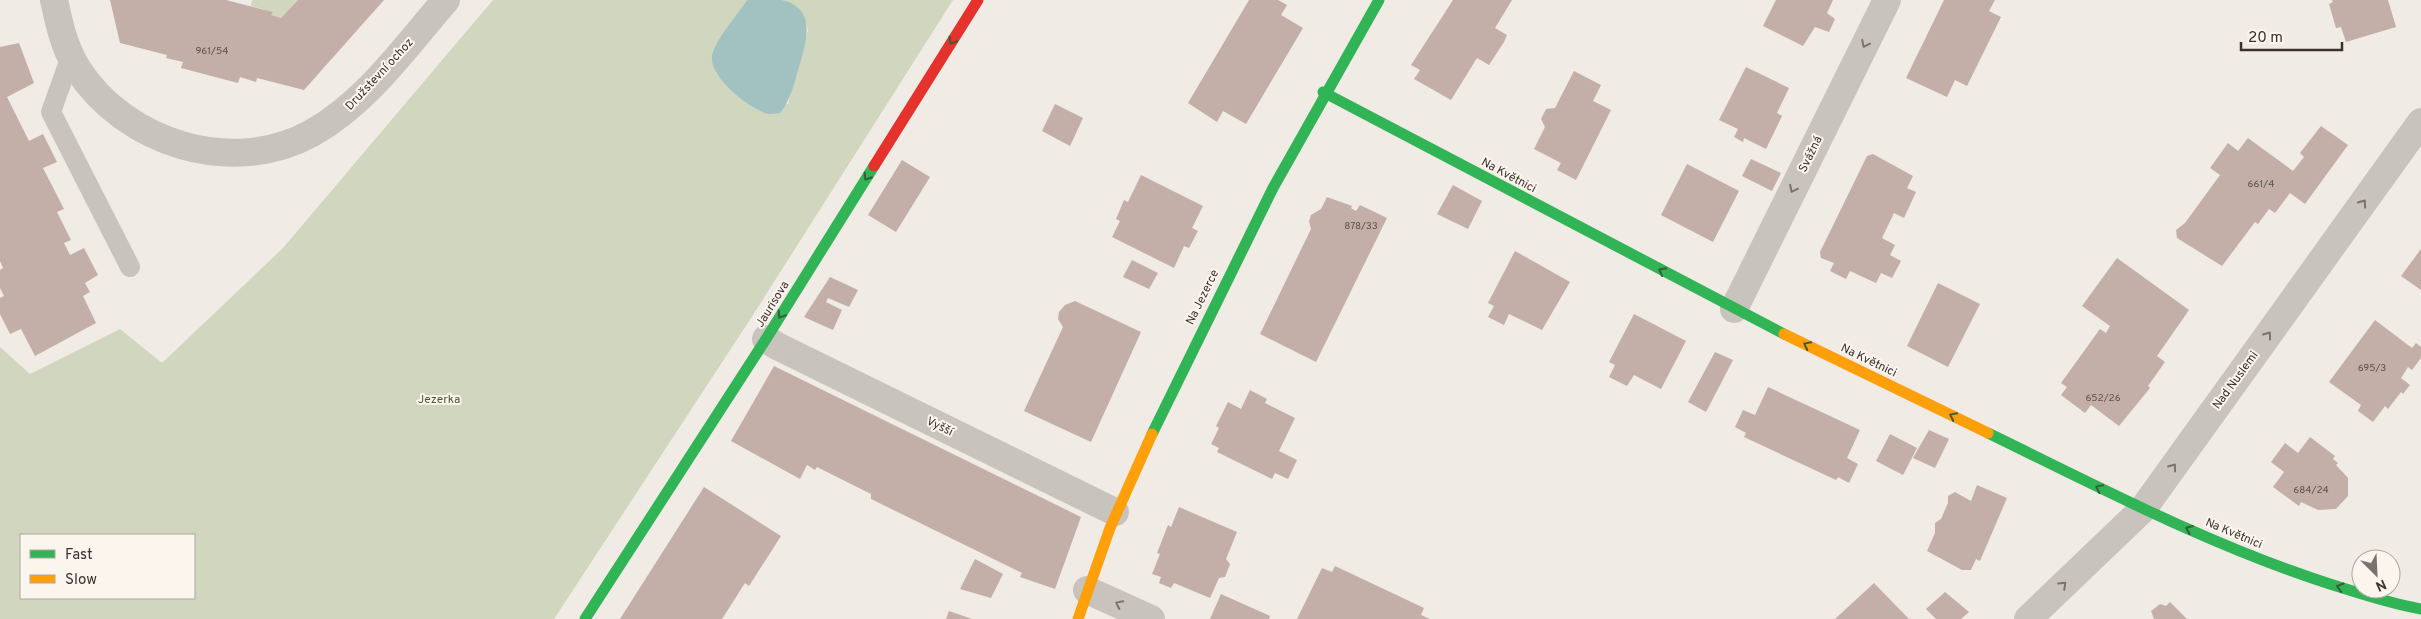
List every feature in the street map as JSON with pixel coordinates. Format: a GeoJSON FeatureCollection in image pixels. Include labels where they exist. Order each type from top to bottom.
{"type":"FeatureCollection","features":[{"type":"Feature","properties":{"kind":"street","name":"Družstevní ochoz"},"geometry":{"type":"LineString","coordinates":[[54,0],[60,28],[70,56],[88,82],[107,104],[133,123],[165,140],[196,150],[251,153],[298,140],[346,111],[446,0]]}},
{"type":"Feature","properties":{"kind":"street","name":"Jaurisova"},"geometry":{"type":"LineString","coordinates":[[585,619],[766,339],[978,0]]}},
{"type":"Feature","properties":{"kind":"street","name":"Na Jezerce"},"geometry":{"type":"LineString","coordinates":[[1078,619],[1086,590],[1115,512],[1216,299],[1323,92],[1379,0]]}},
{"type":"Feature","properties":{"kind":"street","name":"Svážná"},"geometry":{"type":"LineString","coordinates":[[1734,309],[1887,0]]}},
{"type":"Feature","properties":{"kind":"street","name":"Na Květnici"},"geometry":{"type":"LineString","coordinates":[[1323,92],[1734,309],[2143,509],[2286,570],[2401,606],[2421,609]]}},
{"type":"Feature","properties":{"kind":"street","name":"Nad Nuslemi"},"geometry":{"type":"LineString","coordinates":[[2028,619],[2143,509],[2421,122]]}},
{"type":"Feature","properties":{"kind":"street","name":"Vyšší"},"geometry":{"type":"LineString","coordinates":[[766,339],[1115,512]]}},
{"type":"Feature","properties":{"kind":"street"},"geometry":{"type":"LineString","coordinates":[[1086,590],[1151,619]]}},
{"type":"Feature","properties":{"kind":"lane"},"geometry":{"type":"LineString","coordinates":[[70,56],[51,112],[130,267]]}},
{"type":"Feature","properties":{"kind":"green space"},"geometry":{"type":"Polygon","coordinates":[[[252,0],[298,0],[281,18],[271,15],[272,12],[251,6],[252,0]]]}},
{"type":"Feature","properties":{"kind":"green space","name":"Jezerka"},"geometry":{"type":"Polygon","coordinates":[[[493,0],[747,0],[715,48],[716,73],[740,97],[788,104],[808,30],[805,19],[800,11],[782,0],[953,0],[753,315],[554,619],[0,619],[0,347],[30,374],[120,329],[162,363],[283,248],[493,0]]]}},
{"type":"Feature","properties":{"kind":"water"},"geometry":{"type":"Polygon","coordinates":[[[747,0],[782,0],[793,4],[801,11],[805,19],[807,28],[802,57],[790,97],[780,113],[767,114],[749,104],[731,90],[716,73],[713,64],[712,56],[717,42],[747,0]]]}},
{"type":"Feature","properties":{"kind":"building"},"geometry":{"type":"Polygon","coordinates":[[[110,0],[226,0],[273,12],[271,15],[281,18],[298,0],[384,0],[304,90],[257,78],[256,82],[240,77],[238,83],[181,68],[183,62],[166,58],[167,55],[120,43],[110,0]]]}},
{"type":"Feature","properties":{"kind":"building"},"geometry":{"type":"Polygon","coordinates":[[[1249,0],[1278,0],[1287,5],[1281,15],[1303,28],[1246,124],[1223,111],[1217,122],[1188,103],[1249,0]]]}},
{"type":"Feature","properties":{"kind":"building"},"geometry":{"type":"Polygon","coordinates":[[[1453,0],[1512,0],[1495,28],[1507,35],[1504,42],[1489,65],[1477,58],[1451,100],[1414,79],[1420,70],[1411,65],[1453,0]]]}},
{"type":"Feature","properties":{"kind":"building"},"geometry":{"type":"Polygon","coordinates":[[[1776,0],[1833,0],[1827,13],[1835,19],[1829,32],[1815,27],[1803,46],[1763,26],[1776,0]]]}},
{"type":"Feature","properties":{"kind":"building"},"geometry":{"type":"Polygon","coordinates":[[[1944,0],[1995,0],[1989,11],[2001,17],[1967,86],[1955,80],[1947,97],[1906,78],[1944,0]]]}},
{"type":"Feature","properties":{"kind":"building"},"geometry":{"type":"Polygon","coordinates":[[[2332,0],[2388,0],[2396,27],[2346,42],[2341,27],[2336,28],[2329,4],[2333,2],[2332,0]]]}},
{"type":"Feature","properties":{"kind":"building"},"geometry":{"type":"Polygon","coordinates":[[[19,43],[34,83],[7,97],[29,141],[43,134],[57,162],[43,168],[64,209],[57,212],[71,240],[64,243],[70,255],[84,248],[98,275],[85,283],[90,292],[83,296],[96,323],[35,356],[21,329],[10,334],[0,314],[0,298],[4,296],[0,288],[0,270],[3,268],[0,261],[0,47],[19,43]]]}},
{"type":"Feature","properties":{"kind":"building"},"geometry":{"type":"Polygon","coordinates":[[[1746,67],[1789,88],[1777,113],[1782,116],[1766,149],[1744,138],[1743,142],[1734,137],[1738,129],[1719,120],[1746,67]]]}},
{"type":"Feature","properties":{"kind":"building"},"geometry":{"type":"Polygon","coordinates":[[[1574,71],[1601,85],[1593,101],[1611,110],[1576,180],[1557,170],[1561,163],[1534,149],[1545,127],[1541,119],[1546,109],[1555,108],[1574,71]]]}},
{"type":"Feature","properties":{"kind":"building"},"geometry":{"type":"Polygon","coordinates":[[[1055,104],[1083,118],[1070,146],[1042,131],[1055,104]]]}},
{"type":"Feature","properties":{"kind":"building"},"geometry":{"type":"Polygon","coordinates":[[[2321,126],[2348,145],[2305,204],[2290,193],[2275,213],[2269,209],[2258,224],[2255,222],[2222,266],[2177,238],[2176,230],[2185,223],[2220,175],[2210,168],[2228,143],[2238,151],[2248,138],[2293,171],[2304,157],[2300,153],[2321,126]]]}},
{"type":"Feature","properties":{"kind":"building"},"geometry":{"type":"Polygon","coordinates":[[[1873,154],[1913,176],[1907,188],[1916,192],[1904,218],[1894,213],[1882,238],[1895,245],[1890,255],[1901,261],[1892,278],[1881,273],[1876,283],[1850,271],[1846,279],[1830,271],[1834,263],[1821,258],[1820,252],[1867,156],[1873,154]]]}},
{"type":"Feature","properties":{"kind":"building"},"geometry":{"type":"Polygon","coordinates":[[[1751,159],[1781,173],[1772,191],[1742,176],[1751,159]]]}},
{"type":"Feature","properties":{"kind":"building"},"geometry":{"type":"Polygon","coordinates":[[[902,160],[930,177],[896,232],[868,215],[902,160]]]}},
{"type":"Feature","properties":{"kind":"building"},"geometry":{"type":"Polygon","coordinates":[[[1687,164],[1739,191],[1713,242],[1661,215],[1687,164]]]}},
{"type":"Feature","properties":{"kind":"building"},"geometry":{"type":"Polygon","coordinates":[[[1141,175],[1203,206],[1192,228],[1198,231],[1189,248],[1184,246],[1174,268],[1112,237],[1120,221],[1116,219],[1124,200],[1128,202],[1141,175]]]}},
{"type":"Feature","properties":{"kind":"building"},"geometry":{"type":"Polygon","coordinates":[[[1453,185],[1482,201],[1468,229],[1437,214],[1453,185]]]}},
{"type":"Feature","properties":{"kind":"building"},"geometry":{"type":"Polygon","coordinates":[[[1327,197],[1352,206],[1351,208],[1356,211],[1360,205],[1387,218],[1316,362],[1260,334],[1311,229],[1309,221],[1311,215],[1321,209],[1327,197]]]}},
{"type":"Feature","properties":{"kind":"building"},"geometry":{"type":"Polygon","coordinates":[[[2421,249],[2421,290],[2401,276],[2421,249]]]}},
{"type":"Feature","properties":{"kind":"building"},"geometry":{"type":"Polygon","coordinates":[[[1515,251],[1570,282],[1542,330],[1509,314],[1504,325],[1488,317],[1494,306],[1488,303],[1515,251]]]}},
{"type":"Feature","properties":{"kind":"building"},"geometry":{"type":"Polygon","coordinates":[[[2117,258],[2189,310],[2157,356],[2165,362],[2148,386],[2150,388],[2119,426],[2091,405],[2085,413],[2061,395],[2067,387],[2061,383],[2100,329],[2106,333],[2110,326],[2082,306],[2117,258]]]}},
{"type":"Feature","properties":{"kind":"building"},"geometry":{"type":"Polygon","coordinates":[[[1132,260],[1158,273],[1149,289],[1123,277],[1132,260]]]}},
{"type":"Feature","properties":{"kind":"building"},"geometry":{"type":"Polygon","coordinates":[[[830,277],[858,290],[849,307],[828,298],[826,302],[842,310],[833,330],[804,317],[830,277]]]}},
{"type":"Feature","properties":{"kind":"building"},"geometry":{"type":"Polygon","coordinates":[[[1938,283],[1980,304],[1948,367],[1907,346],[1938,283]]]}},
{"type":"Feature","properties":{"kind":"building"},"geometry":{"type":"Polygon","coordinates":[[[1075,301],[1141,332],[1091,442],[1024,411],[1063,327],[1058,319],[1059,312],[1065,305],[1075,301]]]}},
{"type":"Feature","properties":{"kind":"building"},"geometry":{"type":"Polygon","coordinates":[[[1634,314],[1686,341],[1661,389],[1634,375],[1627,386],[1609,377],[1615,365],[1609,362],[1634,314]]]}},
{"type":"Feature","properties":{"kind":"building"},"geometry":{"type":"Polygon","coordinates":[[[2375,320],[2412,348],[2416,343],[2421,347],[2421,358],[2412,370],[2408,367],[2401,378],[2410,385],[2403,394],[2401,392],[2388,409],[2385,406],[2373,422],[2358,411],[2361,405],[2329,382],[2375,320]]]}},
{"type":"Feature","properties":{"kind":"building"},"geometry":{"type":"Polygon","coordinates":[[[1715,352],[1733,360],[1706,412],[1688,402],[1715,352]]]}},
{"type":"Feature","properties":{"kind":"building"},"geometry":{"type":"Polygon","coordinates":[[[774,366],[1081,517],[1055,589],[1020,577],[1022,573],[871,499],[871,494],[817,467],[815,470],[807,465],[800,479],[731,441],[774,366]]]}},
{"type":"Feature","properties":{"kind":"building"},"geometry":{"type":"Polygon","coordinates":[[[1768,387],[1860,430],[1847,458],[1858,464],[1849,483],[1838,477],[1836,480],[1744,437],[1746,433],[1735,427],[1743,410],[1755,415],[1768,387]]]}},
{"type":"Feature","properties":{"kind":"building"},"geometry":{"type":"Polygon","coordinates":[[[1250,390],[1267,399],[1265,403],[1295,418],[1279,451],[1297,460],[1288,479],[1275,473],[1272,479],[1217,452],[1219,448],[1211,444],[1219,428],[1216,426],[1228,402],[1241,409],[1250,390]]]}},
{"type":"Feature","properties":{"kind":"building"},"geometry":{"type":"Polygon","coordinates":[[[1929,430],[1949,439],[1935,468],[1913,458],[1929,430]]]}},
{"type":"Feature","properties":{"kind":"building"},"geometry":{"type":"Polygon","coordinates":[[[1890,434],[1917,448],[1903,475],[1876,461],[1890,434]]]}},
{"type":"Feature","properties":{"kind":"building"},"geometry":{"type":"Polygon","coordinates":[[[2310,437],[2335,456],[2333,459],[2338,463],[2336,465],[2348,478],[2348,496],[2336,509],[2318,510],[2301,502],[2299,506],[2273,487],[2284,472],[2271,462],[2285,443],[2298,453],[2310,437]]]}},
{"type":"Feature","properties":{"kind":"building"},"geometry":{"type":"Polygon","coordinates":[[[1977,485],[2007,498],[1980,561],[1976,559],[1971,570],[1962,570],[1927,551],[1935,533],[1935,523],[1941,519],[1948,503],[1948,496],[1955,492],[1971,501],[1977,485]]]}},
{"type":"Feature","properties":{"kind":"building"},"geometry":{"type":"Polygon","coordinates":[[[704,487],[781,536],[749,586],[745,583],[722,619],[620,619],[704,487]]]}},
{"type":"Feature","properties":{"kind":"building"},"geometry":{"type":"Polygon","coordinates":[[[1179,507],[1237,532],[1226,559],[1230,564],[1225,577],[1219,578],[1210,598],[1174,583],[1171,588],[1159,583],[1161,577],[1152,574],[1160,554],[1157,553],[1168,525],[1171,527],[1179,507]]]}},
{"type":"Feature","properties":{"kind":"building"},"geometry":{"type":"Polygon","coordinates":[[[975,559],[1003,574],[991,598],[960,589],[975,559]]]}},
{"type":"Feature","properties":{"kind":"building"},"geometry":{"type":"Polygon","coordinates":[[[1335,566],[1424,608],[1421,615],[1430,619],[1297,619],[1322,568],[1332,572],[1335,566]]]}},
{"type":"Feature","properties":{"kind":"building"},"geometry":{"type":"Polygon","coordinates":[[[1874,583],[1909,619],[1835,619],[1874,583]]]}},
{"type":"Feature","properties":{"kind":"building"},"geometry":{"type":"Polygon","coordinates":[[[1945,592],[1969,612],[1961,619],[1936,619],[1926,609],[1945,592]]]}},
{"type":"Feature","properties":{"kind":"building"},"geometry":{"type":"Polygon","coordinates":[[[1221,594],[1270,616],[1269,619],[1210,619],[1221,594]]]}},
{"type":"Feature","properties":{"kind":"building"},"geometry":{"type":"Polygon","coordinates":[[[2170,602],[2187,619],[2154,619],[2151,611],[2160,604],[2166,606],[2170,602]]]}},
{"type":"Feature","properties":{"kind":"building"},"geometry":{"type":"Polygon","coordinates":[[[949,611],[972,619],[946,619],[949,611]]]}},
{"type":"Feature","properties":{"kind":"traffic: fast"},"geometry":{"type":"LineString","coordinates":[[1152,434],[1273,188],[1379,0]]}},
{"type":"Feature","properties":{"kind":"traffic: fast"},"geometry":{"type":"LineString","coordinates":[[1323,92],[1784,334]]}},
{"type":"Feature","properties":{"kind":"traffic: fast"},"geometry":{"type":"LineString","coordinates":[[585,619],[766,339],[874,166]]}},
{"type":"Feature","properties":{"kind":"traffic: fast"},"geometry":{"type":"LineString","coordinates":[[1988,433],[2115,495],[2244,553],[2333,585],[2388,602],[2421,609]]}},
{"type":"Feature","properties":{"kind":"traffic: slow"},"geometry":{"type":"LineString","coordinates":[[1784,334],[1988,433]]}},
{"type":"Feature","properties":{"kind":"traffic: slow"},"geometry":{"type":"LineString","coordinates":[[1078,619],[1110,528],[1152,434]]}},
{"type":"Feature","properties":{"kind":"traffic: jam"},"geometry":{"type":"LineString","coordinates":[[874,166],[978,0]]}}]}
